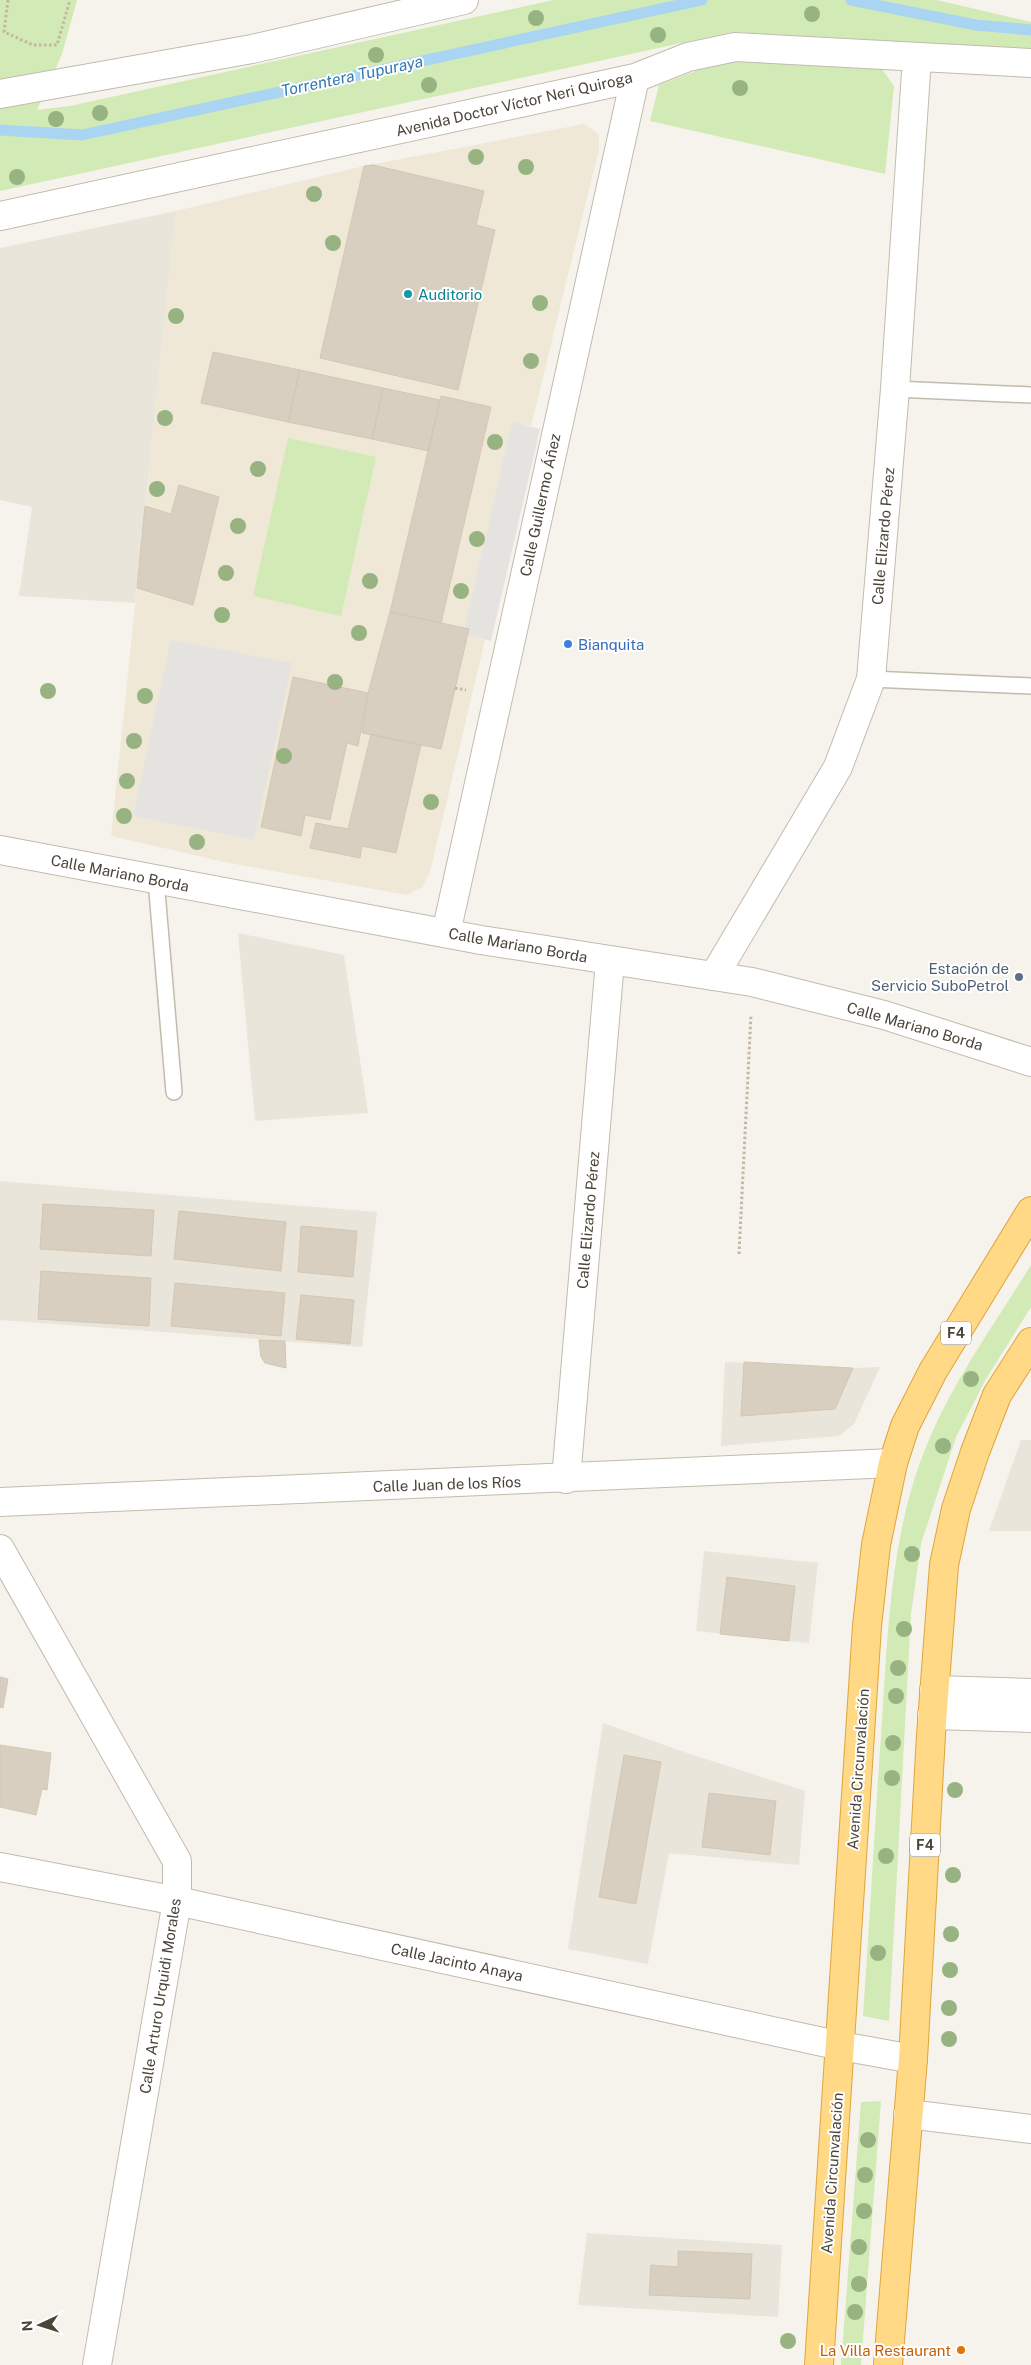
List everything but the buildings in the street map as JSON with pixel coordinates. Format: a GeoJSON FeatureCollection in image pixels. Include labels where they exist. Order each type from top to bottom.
{"type":"FeatureCollection","features":[{"type":"Feature","properties":{"kind":"highway","name":"Avenida Circunvalación"},"geometry":{"type":"LineString","coordinates":[[819,2365],[867,1626],[876,1544],[893,1463],[906,1426],[933,1371],[1031,1210]]}},
{"type":"Feature","properties":{"kind":"highway","name":"F4"},"geometry":{"type":"LineString","coordinates":[[888,2365],[913,2059],[933,1702],[944,1565],[956,1509],[974,1452],[997,1395],[1031,1342]]}},
{"type":"Feature","properties":{"kind":"street"},"geometry":{"type":"LineString","coordinates":[[0,94],[252,49],[464,0]]}},
{"type":"Feature","properties":{"kind":"street","name":"Avenida Doctor Víctor Neri Quiroga"},"geometry":{"type":"LineString","coordinates":[[0,216],[635,78],[688,57],[735,47],[1031,63]]}},
{"type":"Feature","properties":{"kind":"street","name":"Calle Elizardo Pérez"},"geometry":{"type":"LineString","coordinates":[[714,976],[838,767],[871,679],[895,389],[917,57]]}},
{"type":"Feature","properties":{"kind":"street","name":"Calle Guillermo Áñez"},"geometry":{"type":"LineString","coordinates":[[446,933],[635,78]]}},
{"type":"Feature","properties":{"kind":"street","name":"Calle Mariano Borda"},"geometry":{"type":"LineString","coordinates":[[0,850],[446,933],[610,961],[752,982],[884,1015],[1031,1062]]}},
{"type":"Feature","properties":{"kind":"street","name":"Calle Elizardo Pérez"},"geometry":{"type":"LineString","coordinates":[[566,1479],[610,961]]}},
{"type":"Feature","properties":{"kind":"street","name":"Calle Juan de los Ríos"},"geometry":{"type":"LineString","coordinates":[[0,1502],[566,1479],[893,1463]]}},
{"type":"Feature","properties":{"kind":"street","name":"Calle Arturo Urquidi Morales"},"geometry":{"type":"LineString","coordinates":[[0,1549],[178,1861],[177,1901],[96,2365]]}},
{"type":"Feature","properties":{"kind":"street"},"geometry":{"type":"LineString","coordinates":[[933,1702],[1031,1693]]}},
{"type":"Feature","properties":{"kind":"street"},"geometry":{"type":"LineString","coordinates":[[933,1702],[1031,1718]]}},
{"type":"Feature","properties":{"kind":"street","name":"Calle Jacinto Anaya"},"geometry":{"type":"LineString","coordinates":[[0,1868],[177,1901],[841,2046],[913,2059]]}},
{"type":"Feature","properties":{"kind":"street"},"geometry":{"type":"LineString","coordinates":[[908,2114],[1031,2129]]}},
{"type":"Feature","properties":{"kind":"lane"},"geometry":{"type":"LineString","coordinates":[[895,389],[1031,395]]}},
{"type":"Feature","properties":{"kind":"lane"},"geometry":{"type":"LineString","coordinates":[[871,679],[1031,686]]}},
{"type":"Feature","properties":{"kind":"lane"},"geometry":{"type":"LineString","coordinates":[[156,880],[174,1092]]}},
{"type":"Feature","properties":{"kind":"path"},"geometry":{"type":"LineString","coordinates":[[8,0],[4,32],[33,45],[57,44],[70,0]]}},
{"type":"Feature","properties":{"kind":"path"},"geometry":{"type":"LineString","coordinates":[[739,1254],[752,982]]}},
{"type":"Feature","properties":{"kind":"shaded area"},"geometry":{"type":"Polygon","coordinates":[[[584,124],[599,134],[599,149],[531,426],[512,423],[463,634],[485,640],[430,872],[422,887],[407,895],[229,863],[111,836],[176,211],[364,166],[584,124]]]}},
{"type":"Feature","properties":{"kind":"shaded area"},"geometry":{"type":"Polygon","coordinates":[[[176,211],[135,603],[19,596],[32,507],[0,500],[0,248],[176,211]]]}},
{"type":"Feature","properties":{"kind":"shaded area"},"geometry":{"type":"Polygon","coordinates":[[[512,422],[540,429],[491,641],[463,634],[512,422]]]}},
{"type":"Feature","properties":{"kind":"shaded area"},"geometry":{"type":"Polygon","coordinates":[[[171,640],[292,663],[254,840],[133,816],[171,640]]]}},
{"type":"Feature","properties":{"kind":"shaded area"},"geometry":{"type":"Polygon","coordinates":[[[238,933],[344,955],[368,1113],[255,1121],[238,933]]]}},
{"type":"Feature","properties":{"kind":"shaded area"},"geometry":{"type":"Polygon","coordinates":[[[0,1181],[377,1212],[362,1347],[0,1320],[0,1181]]]}},
{"type":"Feature","properties":{"kind":"shaded area"},"geometry":{"type":"Polygon","coordinates":[[[725,1362],[853,1368],[880,1367],[854,1424],[839,1436],[721,1446],[725,1362]]]}},
{"type":"Feature","properties":{"kind":"shaded area"},"geometry":{"type":"Polygon","coordinates":[[[1021,1440],[1031,1440],[1031,1531],[989,1531],[1021,1440]]]}},
{"type":"Feature","properties":{"kind":"shaded area"},"geometry":{"type":"Polygon","coordinates":[[[704,1551],[818,1563],[809,1643],[696,1631],[704,1551]]]}},
{"type":"Feature","properties":{"kind":"shaded area"},"geometry":{"type":"Polygon","coordinates":[[[603,1723],[684,1752],[805,1791],[799,1865],[669,1853],[648,1964],[568,1949],[603,1723]]]}},
{"type":"Feature","properties":{"kind":"shaded area"},"geometry":{"type":"Polygon","coordinates":[[[587,2233],[782,2245],[778,2317],[578,2305],[587,2233]]]}},
{"type":"Feature","properties":{"kind":"green space"},"geometry":{"type":"Polygon","coordinates":[[[0,0],[77,0],[62,54],[37,110],[70,106],[553,0],[937,0],[1031,22],[1031,49],[732,32],[0,191],[0,0]]]}},
{"type":"Feature","properties":{"kind":"green space"},"geometry":{"type":"Polygon","coordinates":[[[725,60],[882,69],[894,86],[885,174],[650,121],[659,85],[725,60]]]}},
{"type":"Feature","properties":{"kind":"green space"},"geometry":{"type":"Polygon","coordinates":[[[288,438],[376,457],[341,616],[253,596],[288,438]]]}},
{"type":"Feature","properties":{"kind":"green space"},"geometry":{"type":"Polygon","coordinates":[[[1031,1265],[1031,1307],[986,1379],[956,1437],[921,1544],[911,1614],[889,2021],[863,2016],[889,1615],[893,1579],[906,1510],[916,1475],[938,1419],[976,1352],[1031,1265]]]}},
{"type":"Feature","properties":{"kind":"green space"},"geometry":{"type":"Polygon","coordinates":[[[881,2101],[861,2365],[841,2365],[861,2102],[881,2101]]]}},
{"type":"Feature","properties":{"kind":"waterway","name":"Torrentera Tupuraya"},"geometry":{"type":"LineString","coordinates":[[0,130],[82,135],[702,0]]}},
{"type":"Feature","properties":{"kind":"waterway","name":"Torrentera Tupuraya"},"geometry":{"type":"LineString","coordinates":[[851,0],[976,25],[1031,30]]}},
{"type":"Feature","properties":{"kind":"place","name":"Auditorio"},"geometry":{"type":"Point","coordinates":[408,294]}},
{"type":"Feature","properties":{"kind":"place","name":"Bianquita"},"geometry":{"type":"Point","coordinates":[568,644]}},
{"type":"Feature","properties":{"kind":"place","name":"Estación de Servicio SuboPetrol"},"geometry":{"type":"Point","coordinates":[1019,977]}},
{"type":"Feature","properties":{"kind":"place","name":"La Villa Restaurant"},"geometry":{"type":"Point","coordinates":[961,2350]}}]}
